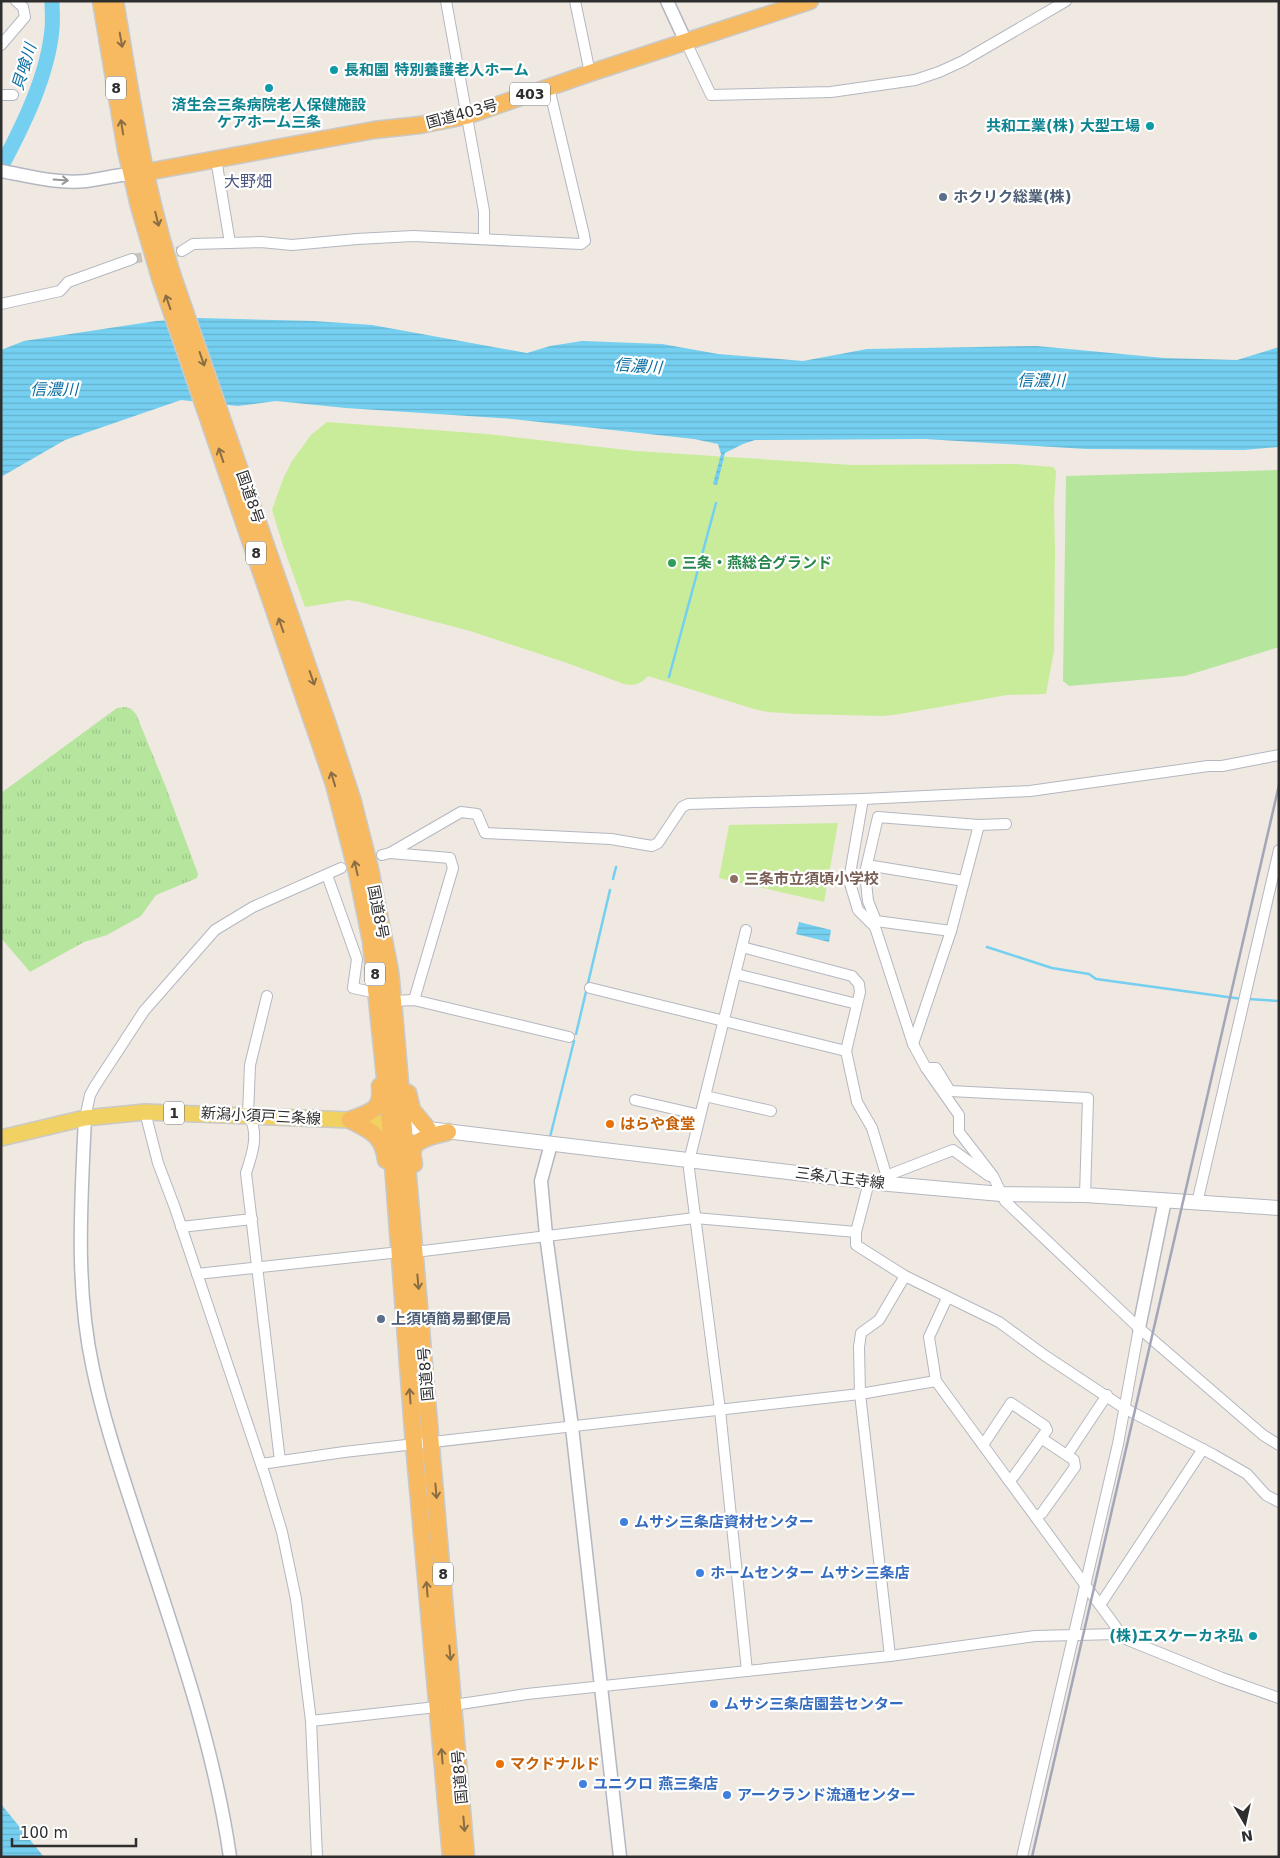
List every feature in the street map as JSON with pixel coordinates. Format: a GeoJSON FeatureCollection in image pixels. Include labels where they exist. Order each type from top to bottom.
{"type":"FeatureCollection","features":[{"type":"Feature","properties":{"kind":"highway","name":"国道8号"},"geometry":{"type":"LineString","coordinates":[[101,1],[126,150],[139,173],[160,232],[168,280],[322,706],[352,823],[374,888],[390,971],[393,1001],[398,1058],[396,1199],[408,1252],[431,1443],[466,1857]]}},
{"type":"Feature","properties":{"kind":"highway","name":"国道8号"},"geometry":{"type":"LineString","coordinates":[[115,1],[139,173]]}},
{"type":"Feature","properties":{"kind":"highway","name":"国道403号"},"geometry":{"type":"LineString","coordinates":[[139,173],[374,130],[420,125],[466,116],[810,1]]}},
{"type":"Feature","properties":{"kind":"highway","name":"国道8号"},"geometry":{"type":"LineString","coordinates":[[352,823],[371,941],[382,1041],[412,1216],[408,1252],[414,1444],[451,1857]]}},
{"type":"Feature","properties":{"kind":"highway"},"geometry":{"type":"LineString","coordinates":[[350,1120],[373,1110],[380,1101],[377,1053],[382,1041]]}},
{"type":"Feature","properties":{"kind":"highway"},"geometry":{"type":"LineString","coordinates":[[398,1058],[405,1068],[409,1104],[428,1129]]}},
{"type":"Feature","properties":{"kind":"highway"},"geometry":{"type":"LineString","coordinates":[[350,1120],[371,1131],[378,1137],[384,1147],[389,1186],[396,1199]]}},
{"type":"Feature","properties":{"kind":"highway"},"geometry":{"type":"LineString","coordinates":[[412,1216],[416,1190],[414,1148],[426,1138],[448,1132]]}},
{"type":"Feature","properties":{"kind":"main road","name":"新潟小須戸三条線"},"geometry":{"type":"LineString","coordinates":[[1,1138],[85,1118],[145,1112],[350,1120],[396,1126]]}},
{"type":"Feature","properties":{"kind":"main road","name":"三条八王寺線"},"geometry":{"type":"LineString","coordinates":[[396,1126],[869,1182],[888,1180],[1000,1194],[1085,1195],[1279,1208]]}},
{"type":"Feature","properties":{"kind":"street"},"geometry":{"type":"LineString","coordinates":[[1,45],[25,17],[23,7],[16,1]]}},
{"type":"Feature","properties":{"kind":"street"},"geometry":{"type":"LineString","coordinates":[[446,1],[484,211],[484,239]]}},
{"type":"Feature","properties":{"kind":"street"},"geometry":{"type":"LineString","coordinates":[[575,1],[590,73]]}},
{"type":"Feature","properties":{"kind":"street"},"geometry":{"type":"LineString","coordinates":[[667,1],[711,94],[831,92],[916,80],[939,72],[972,56],[1066,1]]}},
{"type":"Feature","properties":{"kind":"street"},"geometry":{"type":"LineString","coordinates":[[182,251],[193,244],[261,242],[292,245],[357,238],[413,236],[581,244],[585,241],[548,88]]}},
{"type":"Feature","properties":{"kind":"street"},"geometry":{"type":"LineString","coordinates":[[1,95],[13,96]]}},
{"type":"Feature","properties":{"kind":"street"},"geometry":{"type":"LineString","coordinates":[[216,159],[230,243]]}},
{"type":"Feature","properties":{"kind":"street"},"geometry":{"type":"LineString","coordinates":[[1,171],[37,179],[70,181],[85,181],[139,173]]}},
{"type":"Feature","properties":{"kind":"street"},"geometry":{"type":"LineString","coordinates":[[1,304],[60,291],[68,282],[132,259]]}},
{"type":"Feature","properties":{"kind":"street"},"geometry":{"type":"LineString","coordinates":[[414,1000],[453,868],[450,858],[386,854],[461,812],[477,814],[485,833],[611,839],[652,846],[658,843],[682,806],[688,804],[863,799],[1030,790],[1208,766],[1222,766],[1279,755]]}},
{"type":"Feature","properties":{"kind":"street"},"geometry":{"type":"LineString","coordinates":[[863,799],[849,880],[858,910],[875,924],[951,931]]}},
{"type":"Feature","properties":{"kind":"street"},"geometry":{"type":"LineString","coordinates":[[1006,824],[979,825],[878,817],[865,873],[868,901],[914,1044],[926,1068],[958,1115],[959,1132],[993,1176],[1005,1201],[1140,1328],[1263,1435],[1279,1445]]}},
{"type":"Feature","properties":{"kind":"street"},"geometry":{"type":"LineString","coordinates":[[914,1044],[951,931],[979,825]]}},
{"type":"Feature","properties":{"kind":"street"},"geometry":{"type":"LineString","coordinates":[[1197,1203],[1279,850]]}},
{"type":"Feature","properties":{"kind":"street"},"geometry":{"type":"LineString","coordinates":[[866,865],[964,881]]}},
{"type":"Feature","properties":{"kind":"street"},"geometry":{"type":"LineString","coordinates":[[230,1857],[212,1766],[197,1712],[106,1425],[92,1368],[85,1320],[81,1266],[81,1207],[85,1118],[90,1095],[144,1011],[215,930],[253,907],[342,868]]}},
{"type":"Feature","properties":{"kind":"street"},"geometry":{"type":"LineString","coordinates":[[327,875],[357,959],[353,988],[377,994]]}},
{"type":"Feature","properties":{"kind":"street"},"geometry":{"type":"LineString","coordinates":[[746,930],[700,1115],[689,1169],[720,1410],[747,1671]]}},
{"type":"Feature","properties":{"kind":"street"},"geometry":{"type":"LineString","coordinates":[[742,947],[852,976],[859,984],[860,992],[846,1050],[858,1102],[872,1128],[888,1180],[953,1150],[987,1176],[993,1176]]}},
{"type":"Feature","properties":{"kind":"street"},"geometry":{"type":"LineString","coordinates":[[736,974],[857,1004]]}},
{"type":"Feature","properties":{"kind":"street"},"geometry":{"type":"LineString","coordinates":[[590,988],[846,1050]]}},
{"type":"Feature","properties":{"kind":"street"},"geometry":{"type":"LineString","coordinates":[[267,996],[250,1065],[248,1116],[253,1122],[254,1148],[246,1173],[280,1461]]}},
{"type":"Feature","properties":{"kind":"street"},"geometry":{"type":"LineString","coordinates":[[393,1001],[414,1000],[569,1037]]}},
{"type":"Feature","properties":{"kind":"street"},"geometry":{"type":"LineString","coordinates":[[926,1068],[936,1068],[950,1091],[1088,1098],[1085,1195]]}},
{"type":"Feature","properties":{"kind":"street"},"geometry":{"type":"LineString","coordinates":[[705,1096],[771,1111]]}},
{"type":"Feature","properties":{"kind":"street"},"geometry":{"type":"LineString","coordinates":[[635,1100],[700,1115]]}},
{"type":"Feature","properties":{"kind":"street"},"geometry":{"type":"LineString","coordinates":[[145,1112],[158,1163],[261,1464],[282,1532],[296,1599],[311,1721],[317,1857]]}},
{"type":"Feature","properties":{"kind":"street"},"geometry":{"type":"LineString","coordinates":[[551,1144],[541,1181],[546,1235],[572,1427],[620,1857]]}},
{"type":"Feature","properties":{"kind":"street"},"geometry":{"type":"LineString","coordinates":[[869,1182],[856,1232],[856,1245],[905,1276],[999,1322],[1044,1355],[1124,1408],[1247,1474],[1266,1496],[1279,1502]]}},
{"type":"Feature","properties":{"kind":"street"},"geometry":{"type":"LineString","coordinates":[[1022,1857],[1118,1444],[1166,1200]]}},
{"type":"Feature","properties":{"kind":"street"},"geometry":{"type":"LineString","coordinates":[[197,1274],[408,1252],[695,1218],[856,1232]]}},
{"type":"Feature","properties":{"kind":"street"},"geometry":{"type":"LineString","coordinates":[[181,1227],[252,1219]]}},
{"type":"Feature","properties":{"kind":"street"},"geometry":{"type":"LineString","coordinates":[[890,1656],[860,1394],[859,1347],[861,1333],[879,1320],[905,1276]]}},
{"type":"Feature","properties":{"kind":"street"},"geometry":{"type":"LineString","coordinates":[[947,1298],[929,1337],[936,1381],[1116,1627],[1118,1634]]}},
{"type":"Feature","properties":{"kind":"street"},"geometry":{"type":"LineString","coordinates":[[261,1464],[414,1444],[860,1394],[936,1381]]}},
{"type":"Feature","properties":{"kind":"street"},"geometry":{"type":"LineString","coordinates":[[1067,1455],[1107,1395]]}},
{"type":"Feature","properties":{"kind":"street"},"geometry":{"type":"LineString","coordinates":[[983,1445],[1010,1403],[1045,1426],[1047,1430],[1009,1481]]}},
{"type":"Feature","properties":{"kind":"street"},"geometry":{"type":"LineString","coordinates":[[1036,1517],[1042,1513],[1074,1467],[1074,1460],[1041,1438]]}},
{"type":"Feature","properties":{"kind":"street"},"geometry":{"type":"LineString","coordinates":[[1100,1605],[1203,1449]]}},
{"type":"Feature","properties":{"kind":"street"},"geometry":{"type":"LineString","coordinates":[[311,1721],[454,1705],[528,1694],[890,1656],[1035,1636],[1073,1635],[1118,1634],[1193,1667],[1279,1698]]}},
{"type":"Feature","properties":{"kind":"green space","name":"三条・燕総合グランド"},"geometry":{"type":"Polygon","coordinates":[[[327,422],[487,434],[636,451],[852,465],[1015,464],[1053,467],[1056,471],[1054,505],[1054,651],[1046,694],[1007,695],[883,716],[768,712],[648,676],[638,684],[624,684],[470,631],[360,602],[348,600],[305,607],[272,510],[283,479],[292,461],[311,435],[327,422]]]}},
{"type":"Feature","properties":{"kind":"green space"},"geometry":{"type":"Polygon","coordinates":[[[1279,470],[1279,647],[1185,676],[1069,686],[1063,681],[1066,476],[1279,470]]]}},
{"type":"Feature","properties":{"kind":"green space"},"geometry":{"type":"Polygon","coordinates":[[[125,707],[131,709],[136,714],[165,785],[198,874],[197,878],[156,895],[141,916],[107,935],[84,942],[30,972],[1,938],[1,793],[117,708],[125,707]]]}},
{"type":"Feature","properties":{"kind":"green space"},"geometry":{"type":"Polygon","coordinates":[[[838,823],[824,902],[719,878],[729,825],[838,823]]]}},
{"type":"Feature","properties":{"kind":"water","name":"信濃川"},"geometry":{"type":"Polygon","coordinates":[[[199,318],[314,321],[372,325],[527,353],[550,346],[582,341],[662,344],[718,354],[803,361],[867,349],[1037,346],[1164,358],[1237,360],[1279,347],[1279,447],[1244,450],[1086,449],[925,439],[755,440],[725,453],[717,485],[713,484],[721,454],[718,444],[694,439],[512,419],[346,408],[276,401],[238,406],[181,400],[65,440],[1,477],[1,350],[24,341],[156,321],[199,318]]]}},
{"type":"Feature","properties":{"kind":"water"},"geometry":{"type":"Polygon","coordinates":[[[799,922],[831,930],[829,942],[796,934],[799,922]]]}},
{"type":"Feature","properties":{"kind":"water"},"geometry":{"type":"Polygon","coordinates":[[[1,1804],[44,1857],[1,1857],[1,1804]]]}},
{"type":"Feature","properties":{"kind":"waterway","name":"貝喰川"},"geometry":{"type":"LineString","coordinates":[[1,167],[18,135],[40,82],[50,46],[52,1]]}},
{"type":"Feature","properties":{"kind":"waterway"},"geometry":{"type":"LineString","coordinates":[[669,677],[716,503]]}},
{"type":"Feature","properties":{"kind":"waterway"},"geometry":{"type":"LineString","coordinates":[[613,879],[616,867]]}},
{"type":"Feature","properties":{"kind":"waterway"},"geometry":{"type":"LineString","coordinates":[[576,1034],[610,890]]}},
{"type":"Feature","properties":{"kind":"waterway"},"geometry":{"type":"LineString","coordinates":[[987,947],[1052,968],[1089,974],[1096,979],[1242,999]]}},
{"type":"Feature","properties":{"kind":"waterway"},"geometry":{"type":"LineString","coordinates":[[1248,999],[1279,1001]]}},
{"type":"Feature","properties":{"kind":"waterway"},"geometry":{"type":"LineString","coordinates":[[550,1137],[574,1041]]}},
{"type":"Feature","properties":{"kind":"tunnel"},"geometry":{"type":"LineString","coordinates":[[132,259],[182,251]]}},
{"type":"Feature","properties":{"kind":"railway"},"geometry":{"type":"LineString","coordinates":[[1032,1857],[1279,785]]}},
{"type":"Feature","properties":{"kind":"place","name":"長和園 特別養護老人ホーム"},"geometry":{"type":"Point","coordinates":[334,70]}},
{"type":"Feature","properties":{"kind":"place","name":"済生会三条病院老人保健施設 ケアホーム三条"},"geometry":{"type":"Point","coordinates":[269,88]}},
{"type":"Feature","properties":{"kind":"place","name":"共和工業(株) 大型工場"},"geometry":{"type":"Point","coordinates":[1150,126]}},
{"type":"Feature","properties":{"kind":"place","name":"ホクリク総業(株)"},"geometry":{"type":"Point","coordinates":[943,197]}},
{"type":"Feature","properties":{"kind":"place","name":"三条・燕総合グランド"},"geometry":{"type":"Point","coordinates":[672,563]}},
{"type":"Feature","properties":{"kind":"place","name":"三条市立須頃小学校"},"geometry":{"type":"Point","coordinates":[734,879]}},
{"type":"Feature","properties":{"kind":"place","name":"はらや食堂"},"geometry":{"type":"Point","coordinates":[610,1124]}},
{"type":"Feature","properties":{"kind":"place","name":"上須頃簡易郵便局"},"geometry":{"type":"Point","coordinates":[381,1319]}},
{"type":"Feature","properties":{"kind":"place","name":"ムサシ三条店資材センター"},"geometry":{"type":"Point","coordinates":[624,1522]}},
{"type":"Feature","properties":{"kind":"place","name":"ホームセンター ムサシ三条店"},"geometry":{"type":"Point","coordinates":[700,1573]}},
{"type":"Feature","properties":{"kind":"place","name":"(株)エスケーカネ弘"},"geometry":{"type":"Point","coordinates":[1253,1636]}},
{"type":"Feature","properties":{"kind":"place","name":"ムサシ三条店園芸センター"},"geometry":{"type":"Point","coordinates":[714,1704]}},
{"type":"Feature","properties":{"kind":"place","name":"マクドナルド"},"geometry":{"type":"Point","coordinates":[500,1764]}},
{"type":"Feature","properties":{"kind":"place","name":"ユニクロ 燕三条店"},"geometry":{"type":"Point","coordinates":[583,1784]}},
{"type":"Feature","properties":{"kind":"place","name":"アークランド流通センター"},"geometry":{"type":"Point","coordinates":[727,1795]}},
{"type":"Feature","properties":{"kind":"district","name":"大野畑"},"geometry":{"type":"Point","coordinates":[248,181]}}]}
